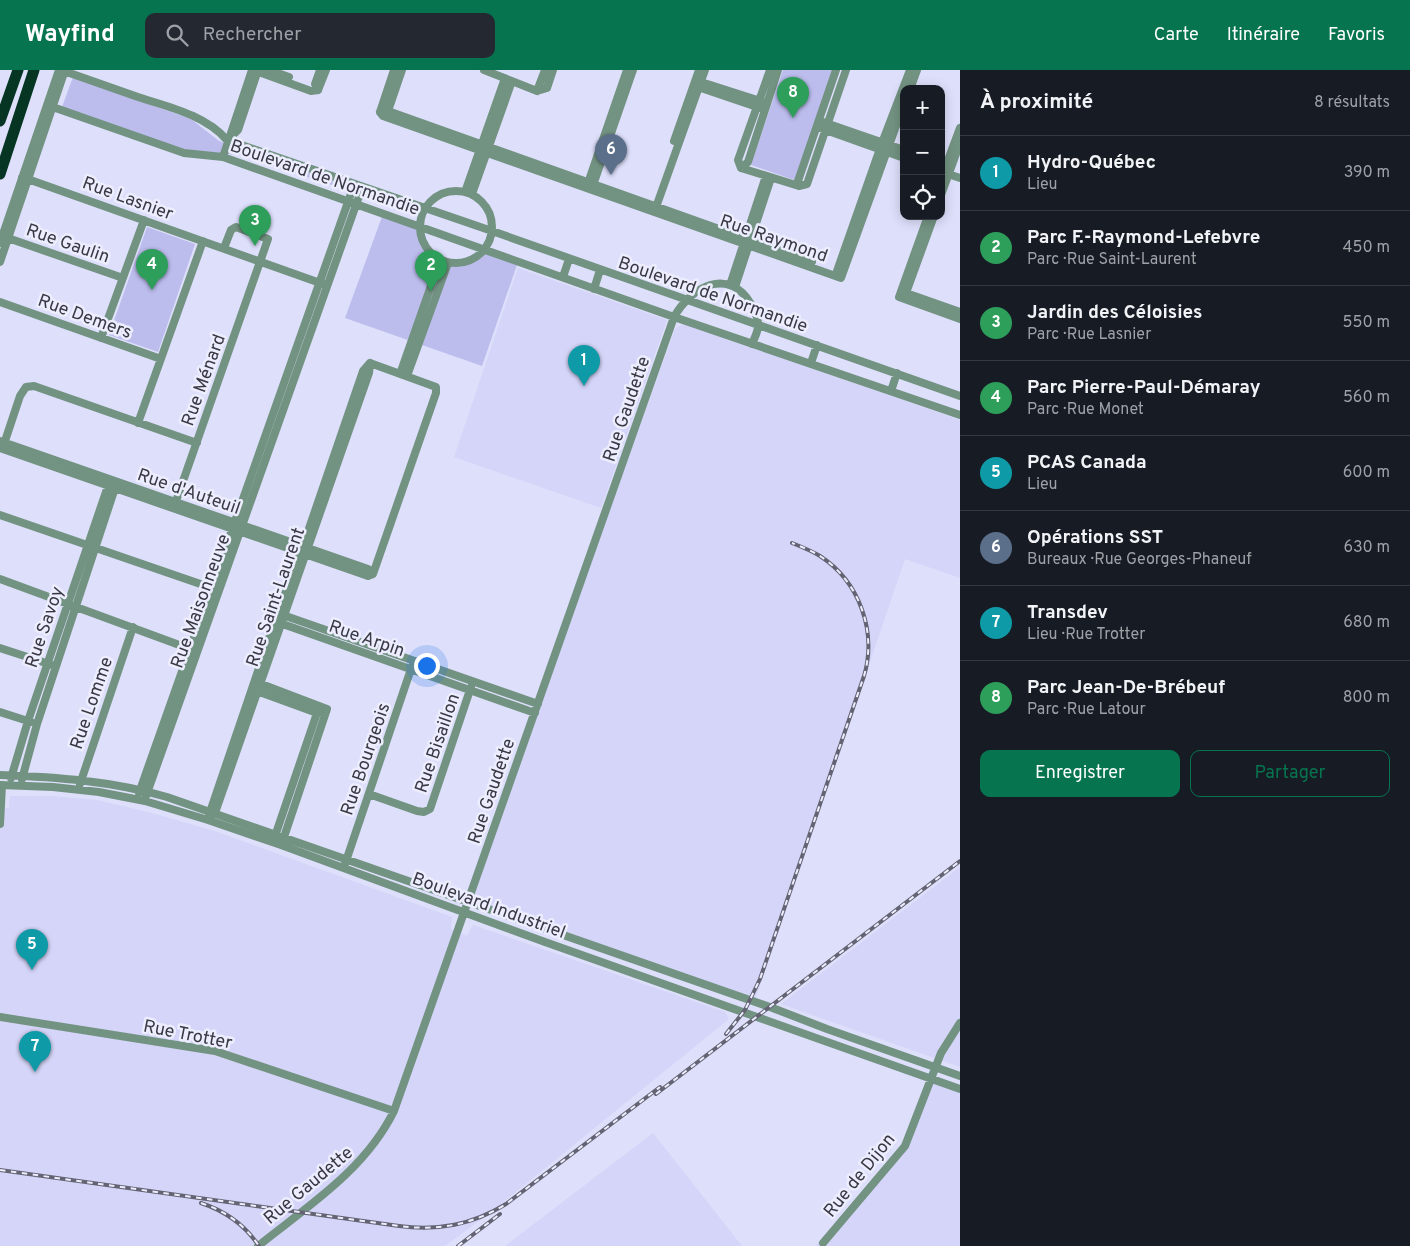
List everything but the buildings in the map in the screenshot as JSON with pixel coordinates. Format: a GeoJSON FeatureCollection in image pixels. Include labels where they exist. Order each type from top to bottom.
{"type":"FeatureCollection","features":[{"type":"Feature","properties":{"kind":"highway"},"geometry":{"type":"LineString","coordinates":[[0,121],[18,70]]}},
{"type":"Feature","properties":{"kind":"highway"},"geometry":{"type":"LineString","coordinates":[[0,174],[34,70]]}},
{"type":"Feature","properties":{"kind":"street"},"geometry":{"type":"LineString","coordinates":[[0,262],[3,239],[62,70]]}},
{"type":"Feature","properties":{"kind":"street","name":"Boulevard de Normandie"},"geometry":{"type":"LineString","coordinates":[[62,70],[183,112],[209,123],[228,140],[960,396]]}},
{"type":"Feature","properties":{"kind":"street"},"geometry":{"type":"LineString","coordinates":[[223,157],[255,70],[312,91],[326,70]]}},
{"type":"Feature","properties":{"kind":"street"},"geometry":{"type":"LineString","coordinates":[[269,70],[316,87]]}},
{"type":"Feature","properties":{"kind":"street"},"geometry":{"type":"LineString","coordinates":[[316,87],[320,70]]}},
{"type":"Feature","properties":{"kind":"street"},"geometry":{"type":"LineString","coordinates":[[384,112],[394,70]]}},
{"type":"Feature","properties":{"kind":"street"},"geometry":{"type":"LineString","coordinates":[[384,112],[402,70]]}},
{"type":"Feature","properties":{"kind":"street"},"geometry":{"type":"LineString","coordinates":[[484,70],[537,91],[547,88],[553,70]]}},
{"type":"Feature","properties":{"kind":"street"},"geometry":{"type":"LineString","coordinates":[[537,91],[545,70]]}},
{"type":"Feature","properties":{"kind":"street"},"geometry":{"type":"LineString","coordinates":[[590,186],[627,70]]}},
{"type":"Feature","properties":{"kind":"street"},"geometry":{"type":"LineString","coordinates":[[610,127],[633,70]]}},
{"type":"Feature","properties":{"kind":"street"},"geometry":{"type":"LineString","coordinates":[[697,84],[698,70]]}},
{"type":"Feature","properties":{"kind":"street"},"geometry":{"type":"LineString","coordinates":[[653,209],[697,84],[705,70]]}},
{"type":"Feature","properties":{"kind":"street"},"geometry":{"type":"LineString","coordinates":[[762,105],[770,70]]}},
{"type":"Feature","properties":{"kind":"street"},"geometry":{"type":"LineString","coordinates":[[778,70],[738,160],[741,168],[799,186],[807,184],[846,70]]}},
{"type":"Feature","properties":{"kind":"street"},"geometry":{"type":"LineString","coordinates":[[799,186],[798,180],[836,70]]}},
{"type":"Feature","properties":{"kind":"street","name":"Rue Raymond"},"geometry":{"type":"LineString","coordinates":[[384,112],[383,116],[418,126],[839,274],[910,75],[917,70]]}},
{"type":"Feature","properties":{"kind":"street"},"geometry":{"type":"LineString","coordinates":[[468,193],[509,80]]}},
{"type":"Feature","properties":{"kind":"street"},"geometry":{"type":"LineString","coordinates":[[697,84],[762,105]]}},
{"type":"Feature","properties":{"kind":"street","name":"Boulevard de Normandie"},"geometry":{"type":"LineString","coordinates":[[49,106],[184,153],[223,157],[674,317],[960,415]]}},
{"type":"Feature","properties":{"kind":"street","name":"Rue Raymond"},"geometry":{"type":"LineString","coordinates":[[884,147],[900,113]]}},
{"type":"Feature","properties":{"kind":"street"},"geometry":{"type":"LineString","coordinates":[[817,123],[884,147],[900,156]]}},
{"type":"Feature","properties":{"kind":"street"},"geometry":{"type":"LineString","coordinates":[[945,170],[960,128]]}},
{"type":"Feature","properties":{"kind":"street"},"geometry":{"type":"LineString","coordinates":[[945,170],[960,144]]}},
{"type":"Feature","properties":{"kind":"street"},"geometry":{"type":"LineString","coordinates":[[884,147],[900,149]]}},
{"type":"Feature","properties":{"kind":"street"},"geometry":{"type":"LineString","coordinates":[[945,170],[960,170]]}},
{"type":"Feature","properties":{"kind":"street"},"geometry":{"type":"LineString","coordinates":[[945,170],[960,178]]}},
{"type":"Feature","properties":{"kind":"street"},"geometry":{"type":"LineString","coordinates":[[732,286],[768,177]]}},
{"type":"Feature","properties":{"kind":"street","name":"Rue Lasnier"},"geometry":{"type":"LineString","coordinates":[[25,178],[328,286]]}},
{"type":"Feature","properties":{"kind":"street","name":"Rue Maisonneuve"},"geometry":{"type":"LineString","coordinates":[[141,800],[280,406],[299,341],[354,185]]}},
{"type":"Feature","properties":{"kind":"street","name":"Rue Maisonneuve"},"geometry":{"type":"LineString","coordinates":[[280,406],[307,343],[362,188]]}},
{"type":"Feature","properties":{"kind":"street"},"geometry":{"type":"LineString","coordinates":[[446,192],[468,193],[479,199],[488,210],[492,221],[492,231],[485,250],[477,257],[468,262],[458,264],[444,262],[424,246],[420,236],[419,226],[425,208],[433,199],[446,192]]}},
{"type":"Feature","properties":{"kind":"street"},"geometry":{"type":"LineString","coordinates":[[101,338],[144,220]]}},
{"type":"Feature","properties":{"kind":"street"},"geometry":{"type":"LineString","coordinates":[[925,232],[927,220]]}},
{"type":"Feature","properties":{"kind":"street"},"geometry":{"type":"LineString","coordinates":[[902,295],[925,232],[932,220]]}},
{"type":"Feature","properties":{"kind":"street"},"geometry":{"type":"LineString","coordinates":[[224,248],[232,230],[236,227],[268,239],[262,261]]}},
{"type":"Feature","properties":{"kind":"street","name":"Rue Gaulin"},"geometry":{"type":"LineString","coordinates":[[3,239],[123,278]]}},
{"type":"Feature","properties":{"kind":"street"},"geometry":{"type":"LineString","coordinates":[[138,423],[203,241]]}},
{"type":"Feature","properties":{"kind":"street"},"geometry":{"type":"LineString","coordinates":[[563,277],[569,259]]}},
{"type":"Feature","properties":{"kind":"street","name":"Rue Ménard"},"geometry":{"type":"LineString","coordinates":[[174,505],[262,261]]}},
{"type":"Feature","properties":{"kind":"street"},"geometry":{"type":"LineString","coordinates":[[403,375],[444,262]]}},
{"type":"Feature","properties":{"kind":"street","name":"Boulevard de Normandie"},"geometry":{"type":"LineString","coordinates":[[594,288],[600,270]]}},
{"type":"Feature","properties":{"kind":"street"},"geometry":{"type":"LineString","coordinates":[[685,300],[705,286],[720,284],[732,286],[744,294],[756,314],[758,326],[752,344]]}},
{"type":"Feature","properties":{"kind":"street"},"geometry":{"type":"LineString","coordinates":[[902,295],[960,312]]}},
{"type":"Feature","properties":{"kind":"street"},"geometry":{"type":"LineString","coordinates":[[902,295],[960,319]]}},
{"type":"Feature","properties":{"kind":"street","name":"Rue Gaudette"},"geometry":{"type":"LineString","coordinates":[[258,1246],[348,1174],[384,1131],[394,1111],[674,317],[685,300]]}},
{"type":"Feature","properties":{"kind":"street","name":"Rue Demers"},"geometry":{"type":"LineString","coordinates":[[0,302],[161,359]]}},
{"type":"Feature","properties":{"kind":"street"},"geometry":{"type":"LineString","coordinates":[[299,341],[307,343]]}},
{"type":"Feature","properties":{"kind":"street","name":"Boulevard de Normandie"},"geometry":{"type":"LineString","coordinates":[[811,363],[817,345]]}},
{"type":"Feature","properties":{"kind":"street","name":"Rue Saint-Laurent"},"geometry":{"type":"LineString","coordinates":[[210,821],[305,551],[363,371],[370,363],[436,390],[369,574]]}},
{"type":"Feature","properties":{"kind":"street"},"geometry":{"type":"LineString","coordinates":[[891,392],[898,374]]}},
{"type":"Feature","properties":{"kind":"street"},"geometry":{"type":"LineString","coordinates":[[2,445],[20,396],[26,387],[34,386],[197,443]]}},
{"type":"Feature","properties":{"kind":"street","name":"Rue d'Auteuil"},"geometry":{"type":"LineString","coordinates":[[2,445],[369,574]]}},
{"type":"Feature","properties":{"kind":"street","name":"Rue Savoy"},"geometry":{"type":"LineString","coordinates":[[4,786],[12,775],[28,721],[48,664],[72,605],[113,484]]}},
{"type":"Feature","properties":{"kind":"street"},"geometry":{"type":"LineString","coordinates":[[0,515],[215,589]]}},
{"type":"Feature","properties":{"kind":"street"},"geometry":{"type":"LineString","coordinates":[[0,579],[194,650]]}},
{"type":"Feature","properties":{"kind":"street","name":"Rue Savoy"},"geometry":{"type":"LineString","coordinates":[[21,786],[22,776],[56,667],[72,605]]}},
{"type":"Feature","properties":{"kind":"street","name":"Rue Arpin"},"geometry":{"type":"LineString","coordinates":[[280,619],[414,661],[538,704]]}},
{"type":"Feature","properties":{"kind":"street","name":"Rue Arpin"},"geometry":{"type":"LineString","coordinates":[[280,619],[411,669],[535,713]]}},
{"type":"Feature","properties":{"kind":"street","name":"Rue Lomme"},"geometry":{"type":"LineString","coordinates":[[78,789],[133,627]]}},
{"type":"Feature","properties":{"kind":"street"},"geometry":{"type":"LineString","coordinates":[[0,648],[56,667]]}},
{"type":"Feature","properties":{"kind":"street","name":"Rue Bourgeois"},"geometry":{"type":"LineString","coordinates":[[344,868],[414,661]]}},
{"type":"Feature","properties":{"kind":"street","name":"Rue Bisaillon"},"geometry":{"type":"LineString","coordinates":[[369,794],[417,811],[424,812],[430,809],[473,681]]}},
{"type":"Feature","properties":{"kind":"street"},"geometry":{"type":"LineString","coordinates":[[256,687],[327,709]]}},
{"type":"Feature","properties":{"kind":"street"},"geometry":{"type":"LineString","coordinates":[[256,687],[317,713],[327,709]]}},
{"type":"Feature","properties":{"kind":"street"},"geometry":{"type":"LineString","coordinates":[[274,838],[327,709]]}},
{"type":"Feature","properties":{"kind":"street"},"geometry":{"type":"LineString","coordinates":[[0,712],[37,724]]}},
{"type":"Feature","properties":{"kind":"street"},"geometry":{"type":"LineString","coordinates":[[283,841],[317,713]]}},
{"type":"Feature","properties":{"kind":"street","name":"Boulevard Industriel"},"geometry":{"type":"LineString","coordinates":[[0,775],[54,777],[144,791],[213,812],[274,838]]}},
{"type":"Feature","properties":{"kind":"street"},"geometry":{"type":"LineString","coordinates":[[0,824],[4,786]]}},
{"type":"Feature","properties":{"kind":"street","name":"Boulevard Industriel"},"geometry":{"type":"LineString","coordinates":[[4,786],[78,789],[141,800],[347,859],[770,1007],[878,1048],[960,1076]]}},
{"type":"Feature","properties":{"kind":"street","name":"Boulevard Industriel"},"geometry":{"type":"LineString","coordinates":[[283,841],[344,868],[464,913],[960,1089]]}},
{"type":"Feature","properties":{"kind":"street"},"geometry":{"type":"LineString","coordinates":[[545,942],[551,930]]}},
{"type":"Feature","properties":{"kind":"street"},"geometry":{"type":"LineString","coordinates":[[582,955],[589,944]]}},
{"type":"Feature","properties":{"kind":"street"},"geometry":{"type":"LineString","coordinates":[[649,979],[656,968]]}},
{"type":"Feature","properties":{"kind":"street","name":"Rue Trotter"},"geometry":{"type":"LineString","coordinates":[[0,1017],[215,1051],[394,1111]]}},
{"type":"Feature","properties":{"kind":"street","name":"Rue de Dijon"},"geometry":{"type":"LineString","coordinates":[[823,1243],[905,1146],[941,1053],[960,1023]]}},
{"type":"Feature","properties":{"kind":"street"},"geometry":{"type":"LineString","coordinates":[[813,1038],[827,1029]]}},
{"type":"Feature","properties":{"kind":"street"},"geometry":{"type":"LineString","coordinates":[[873,1059],[878,1048]]}},
{"type":"Feature","properties":{"kind":"shaded area"},"geometry":{"type":"Polygon","coordinates":[[[783,70],[836,70],[797,181],[751,165],[783,70]]]}},
{"type":"Feature","properties":{"kind":"shaded area"},"geometry":{"type":"Polygon","coordinates":[[[73,77],[191,119],[219,141],[348,183],[344,189],[239,155],[184,150],[62,107],[73,77]]]}},
{"type":"Feature","properties":{"kind":"shaded area"},"geometry":{"type":"Polygon","coordinates":[[[383,214],[418,226],[423,246],[439,261],[459,264],[472,259],[483,250],[518,262],[482,366],[345,318],[383,214]]]}},
{"type":"Feature","properties":{"kind":"shaded area"},"geometry":{"type":"Polygon","coordinates":[[[147,227],[195,244],[158,352],[109,335],[147,227]]]}},
{"type":"Feature","properties":{"kind":"shaded area"},"geometry":{"type":"Polygon","coordinates":[[[518,268],[667,320],[601,508],[454,457],[518,268]]]}},
{"type":"Feature","properties":{"kind":"shaded area"},"geometry":{"type":"Polygon","coordinates":[[[685,324],[960,420],[960,578],[905,559],[754,1003],[468,901],[675,329],[685,324]]]}},
{"type":"Feature","properties":{"kind":"shaded area"},"geometry":{"type":"Polygon","coordinates":[[[10,796],[52,796],[97,800],[215,831],[452,917],[451,929],[467,936],[473,925],[725,1012],[729,1019],[491,1212],[445,1246],[0,1246],[0,808],[9,808],[10,796]]]}},
{"type":"Feature","properties":{"kind":"shaded area"},"geometry":{"type":"Polygon","coordinates":[[[960,867],[960,1067],[781,1004],[960,867]]]}},
{"type":"Feature","properties":{"kind":"shaded area"},"geometry":{"type":"Polygon","coordinates":[[[931,1079],[960,1089],[960,1246],[815,1246],[905,1146],[931,1079]]]}},
{"type":"Feature","properties":{"kind":"shaded area"},"geometry":{"type":"Polygon","coordinates":[[[653,1133],[742,1246],[505,1246],[653,1133]]]}},
{"type":"Feature","properties":{"kind":"railway"},"geometry":{"type":"LineString","coordinates":[[726,1034],[745,1010],[760,979],[864,676],[867,659],[868,642],[862,609],[846,580],[820,556],[792,543]]}},
{"type":"Feature","properties":{"kind":"railway"},"geometry":{"type":"LineString","coordinates":[[656,1094],[960,861]]}},
{"type":"Feature","properties":{"kind":"railway"},"geometry":{"type":"LineString","coordinates":[[0,1170],[399,1226],[441,1227],[467,1222],[506,1204],[660,1087]]}},
{"type":"Feature","properties":{"kind":"railway"},"geometry":{"type":"LineString","coordinates":[[201,1203],[218,1210],[241,1225],[259,1246]]}},
{"type":"Feature","properties":{"kind":"railway"},"geometry":{"type":"LineString","coordinates":[[458,1246],[500,1214]]}},
{"type":"Feature","properties":{"kind":"place","name":"Parc Jean-De-Brébeuf"},"geometry":{"type":"Point","coordinates":[793,118]}},
{"type":"Feature","properties":{"kind":"place","name":"Opérations SST"},"geometry":{"type":"Point","coordinates":[611,175]}},
{"type":"Feature","properties":{"kind":"place","name":"Jardin des Céloisies"},"geometry":{"type":"Point","coordinates":[255,246]}},
{"type":"Feature","properties":{"kind":"place","name":"Parc Pierre-Paul-Démaray"},"geometry":{"type":"Point","coordinates":[152,290]}},
{"type":"Feature","properties":{"kind":"place","name":"Parc F.-Raymond-Lefebvre"},"geometry":{"type":"Point","coordinates":[431,291]}},
{"type":"Feature","properties":{"kind":"place","name":"Hydro-Québec"},"geometry":{"type":"Point","coordinates":[584,386]}},
{"type":"Feature","properties":{"kind":"place","name":"PCAS Canada"},"geometry":{"type":"Point","coordinates":[32,970]}},
{"type":"Feature","properties":{"kind":"place","name":"Transdev"},"geometry":{"type":"Point","coordinates":[35,1072]}}]}
